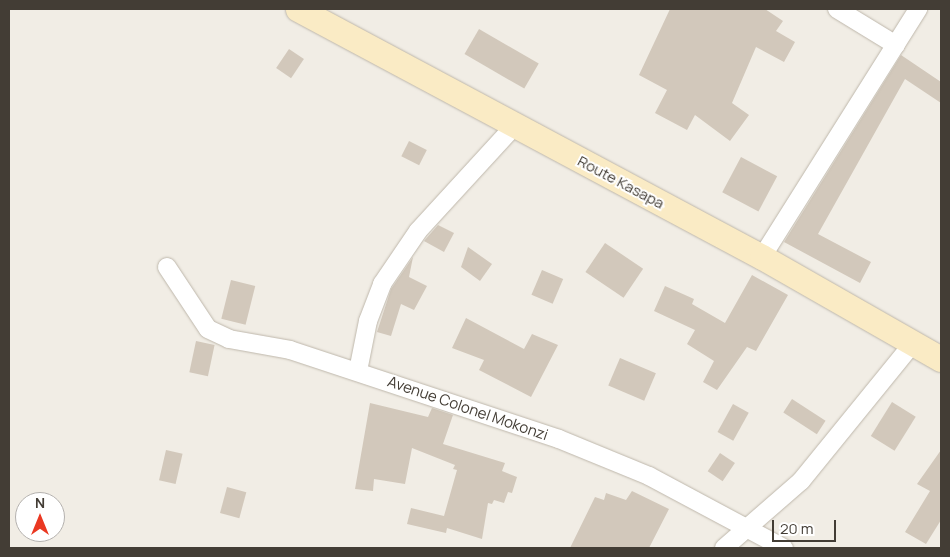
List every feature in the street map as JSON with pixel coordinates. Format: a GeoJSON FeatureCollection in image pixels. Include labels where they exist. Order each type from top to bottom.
{"type":"FeatureCollection","features":[{"type":"Feature","properties":{"kind":"main road","name":"Route Kasapa"},"geometry":{"type":"LineString","coordinates":[[298,9],[762,257],[941,359]]}},
{"type":"Feature","properties":{"kind":"street"},"geometry":{"type":"LineString","coordinates":[[837,9],[896,45]]}},
{"type":"Feature","properties":{"kind":"street"},"geometry":{"type":"LineString","coordinates":[[762,257],[918,9]]}},
{"type":"Feature","properties":{"kind":"street"},"geometry":{"type":"LineString","coordinates":[[358,371],[368,322],[382,284],[418,231],[515,125]]}},
{"type":"Feature","properties":{"kind":"street","name":"Avenue Colonel Mokonzi"},"geometry":{"type":"LineString","coordinates":[[167,268],[208,329],[229,339],[290,350],[559,439],[650,476],[750,528],[784,548]]}},
{"type":"Feature","properties":{"kind":"street"},"geometry":{"type":"LineString","coordinates":[[724,548],[750,528],[801,481],[913,343]]}},
{"type":"Feature","properties":{"kind":"building"},"geometry":{"type":"Polygon","coordinates":[[[670,9],[765,9],[783,21],[776,31],[795,42],[784,62],[756,47],[732,103],[749,115],[730,141],[695,115],[687,130],[655,113],[667,90],[639,75],[670,9]]]}},
{"type":"Feature","properties":{"kind":"building"},"geometry":{"type":"Polygon","coordinates":[[[479,29],[539,64],[524,89],[464,54],[479,29]]]}},
{"type":"Feature","properties":{"kind":"building"},"geometry":{"type":"Polygon","coordinates":[[[289,49],[304,59],[291,78],[276,68],[289,49]]]}},
{"type":"Feature","properties":{"kind":"building"},"geometry":{"type":"Polygon","coordinates":[[[901,55],[941,82],[941,103],[905,79],[818,234],[871,262],[860,283],[784,242],[901,55]]]}},
{"type":"Feature","properties":{"kind":"building"},"geometry":{"type":"Polygon","coordinates":[[[409,141],[427,150],[419,165],[401,156],[409,141]]]}},
{"type":"Feature","properties":{"kind":"building"},"geometry":{"type":"Polygon","coordinates":[[[741,157],[777,176],[758,212],[722,192],[741,157]]]}},
{"type":"Feature","properties":{"kind":"building"},"geometry":{"type":"Polygon","coordinates":[[[438,225],[454,233],[444,252],[424,241],[438,225]]]}},
{"type":"Feature","properties":{"kind":"building"},"geometry":{"type":"Polygon","coordinates":[[[605,243],[643,269],[624,298],[585,272],[605,243]]]}},
{"type":"Feature","properties":{"kind":"building"},"geometry":{"type":"Polygon","coordinates":[[[468,247],[492,264],[480,281],[461,267],[468,247]]]}},
{"type":"Feature","properties":{"kind":"building"},"geometry":{"type":"Polygon","coordinates":[[[413,257],[409,277],[427,286],[414,310],[401,304],[391,336],[377,332],[391,289],[413,257]]]}},
{"type":"Feature","properties":{"kind":"building"},"geometry":{"type":"Polygon","coordinates":[[[542,270],[563,279],[553,304],[531,295],[542,270]]]}},
{"type":"Feature","properties":{"kind":"building"},"geometry":{"type":"Polygon","coordinates":[[[752,275],[788,295],[756,351],[747,347],[717,390],[703,382],[714,361],[687,344],[695,330],[654,311],[665,286],[694,299],[692,304],[725,323],[752,275]]]}},
{"type":"Feature","properties":{"kind":"building"},"geometry":{"type":"Polygon","coordinates":[[[231,280],[255,286],[246,325],[221,319],[231,280]]]}},
{"type":"Feature","properties":{"kind":"building"},"geometry":{"type":"Polygon","coordinates":[[[466,318],[524,349],[532,334],[558,345],[531,397],[479,370],[484,360],[452,348],[466,318]]]}},
{"type":"Feature","properties":{"kind":"building"},"geometry":{"type":"Polygon","coordinates":[[[196,341],[215,345],[208,376],[189,372],[196,341]]]}},
{"type":"Feature","properties":{"kind":"building"},"geometry":{"type":"Polygon","coordinates":[[[620,358],[656,373],[644,401],[608,386],[620,358]]]}},
{"type":"Feature","properties":{"kind":"building"},"geometry":{"type":"Polygon","coordinates":[[[792,399],[826,421],[817,434],[783,412],[792,399]]]}},
{"type":"Feature","properties":{"kind":"building"},"geometry":{"type":"Polygon","coordinates":[[[892,402],[916,417],[895,451],[871,436],[892,402]]]}},
{"type":"Feature","properties":{"kind":"building"},"geometry":{"type":"Polygon","coordinates":[[[370,403],[428,417],[432,408],[453,415],[443,444],[505,463],[502,471],[517,477],[512,493],[508,492],[504,503],[494,500],[492,504],[488,503],[482,539],[447,528],[446,533],[407,524],[411,508],[444,516],[457,470],[453,469],[455,465],[412,448],[405,484],[374,479],[373,491],[355,489],[370,403]]]}},
{"type":"Feature","properties":{"kind":"building"},"geometry":{"type":"Polygon","coordinates":[[[733,404],[749,413],[733,441],[717,432],[733,404]]]}},
{"type":"Feature","properties":{"kind":"building"},"geometry":{"type":"Polygon","coordinates":[[[166,450],[183,454],[176,484],[159,480],[166,450]]]}},
{"type":"Feature","properties":{"kind":"building"},"geometry":{"type":"Polygon","coordinates":[[[941,450],[941,520],[926,544],[905,532],[930,491],[917,484],[941,450]]]}},
{"type":"Feature","properties":{"kind":"building"},"geometry":{"type":"Polygon","coordinates":[[[720,453],[735,463],[723,481],[708,471],[720,453]]]}},
{"type":"Feature","properties":{"kind":"building"},"geometry":{"type":"Polygon","coordinates":[[[227,487],[246,492],[239,518],[220,513],[227,487]]]}},
{"type":"Feature","properties":{"kind":"building"},"geometry":{"type":"Polygon","coordinates":[[[632,491],[669,509],[649,548],[570,548],[595,497],[604,500],[606,493],[626,500],[632,491]]]}}]}
